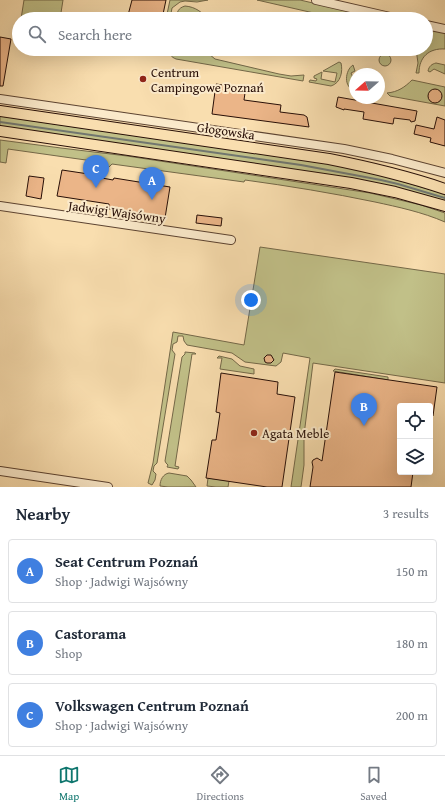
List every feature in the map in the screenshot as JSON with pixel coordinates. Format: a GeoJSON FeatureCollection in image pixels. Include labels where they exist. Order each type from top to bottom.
{"type":"FeatureCollection","features":[{"type":"Feature","properties":{"kind":"main road","name":"Głogowska"},"geometry":{"type":"LineString","coordinates":[[0,111],[329,159],[368,167],[445,189]]}},
{"type":"Feature","properties":{"kind":"main road"},"geometry":{"type":"LineString","coordinates":[[0,131],[351,183],[396,192],[445,206]]}},
{"type":"Feature","properties":{"kind":"street"},"geometry":{"type":"LineString","coordinates":[[316,0],[368,12]]}},
{"type":"Feature","properties":{"kind":"street"},"geometry":{"type":"LineString","coordinates":[[433,27],[445,30]]}},
{"type":"Feature","properties":{"kind":"street"},"geometry":{"type":"LineString","coordinates":[[0,99],[344,149],[385,157],[445,173]]}},
{"type":"Feature","properties":{"kind":"street","name":"Jadwigi Wajsówny"},"geometry":{"type":"LineString","coordinates":[[0,206],[231,240]]}},
{"type":"Feature","properties":{"kind":"street"},"geometry":{"type":"LineString","coordinates":[[0,471],[108,487]]}},
{"type":"Feature","properties":{"kind":"shaded area"},"geometry":{"type":"Polygon","coordinates":[[[24,0],[63,0],[61,12],[22,12],[24,0]]]}},
{"type":"Feature","properties":{"kind":"shaded area"},"geometry":{"type":"Polygon","coordinates":[[[170,0],[208,0],[197,2],[180,2],[172,8],[171,12],[167,12],[170,0]]]}},
{"type":"Feature","properties":{"kind":"shaded area"},"geometry":{"type":"Polygon","coordinates":[[[257,0],[300,0],[352,12],[309,12],[257,0]]]}},
{"type":"Feature","properties":{"kind":"shaded area"},"geometry":{"type":"Polygon","coordinates":[[[185,6],[201,12],[178,12],[185,6]]]}},
{"type":"Feature","properties":{"kind":"shaded area"},"geometry":{"type":"Polygon","coordinates":[[[433,30],[445,33],[445,49],[434,50],[433,30]]]}},
{"type":"Feature","properties":{"kind":"shaded area"},"geometry":{"type":"Polygon","coordinates":[[[172,56],[211,56],[215,59],[279,74],[291,76],[304,75],[303,81],[176,59],[172,56]]]}},
{"type":"Feature","properties":{"kind":"shaded area"},"geometry":{"type":"Polygon","coordinates":[[[381,56],[389,56],[391,60],[389,64],[385,66],[381,64],[379,60],[381,56]]]}},
{"type":"Feature","properties":{"kind":"shaded area"},"geometry":{"type":"Polygon","coordinates":[[[417,56],[425,56],[419,67],[419,73],[416,73],[418,63],[417,56]]]}},
{"type":"Feature","properties":{"kind":"shaded area"},"geometry":{"type":"Polygon","coordinates":[[[339,62],[341,63],[342,70],[339,80],[331,86],[309,82],[310,80],[316,81],[317,79],[314,78],[314,76],[322,72],[321,79],[335,82],[337,73],[323,71],[339,62]]]}},
{"type":"Feature","properties":{"kind":"shaded area"},"geometry":{"type":"Polygon","coordinates":[[[436,63],[445,65],[445,74],[434,69],[430,72],[428,71],[433,64],[436,63]]]}},
{"type":"Feature","properties":{"kind":"shaded area"},"geometry":{"type":"Polygon","coordinates":[[[349,69],[349,87],[346,79],[349,69]]]}},
{"type":"Feature","properties":{"kind":"shaded area"},"geometry":{"type":"Polygon","coordinates":[[[412,80],[445,87],[445,106],[390,96],[387,93],[395,92],[401,89],[412,80]]]}},
{"type":"Feature","properties":{"kind":"shaded area"},"geometry":{"type":"Polygon","coordinates":[[[0,116],[330,164],[381,175],[445,194],[445,202],[399,188],[349,178],[0,127],[0,116]]]}},
{"type":"Feature","properties":{"kind":"shaded area"},"geometry":{"type":"Polygon","coordinates":[[[0,140],[127,156],[370,193],[421,205],[445,213],[445,222],[419,213],[375,202],[245,180],[244,182],[112,164],[108,168],[107,163],[8,149],[6,163],[0,162],[0,140]]]}},
{"type":"Feature","properties":{"kind":"shaded area"},"geometry":{"type":"Polygon","coordinates":[[[260,247],[445,274],[445,383],[313,363],[304,435],[304,465],[301,487],[291,487],[310,358],[283,353],[281,362],[276,366],[245,362],[232,353],[187,345],[183,336],[178,336],[177,342],[173,344],[172,350],[175,354],[157,463],[154,466],[153,471],[156,474],[155,480],[152,485],[148,483],[153,463],[173,332],[244,345],[260,247]]]}},
{"type":"Feature","properties":{"kind":"shaded area"},"geometry":{"type":"Polygon","coordinates":[[[185,352],[196,354],[192,354],[175,466],[179,467],[178,469],[167,467],[168,465],[165,461],[182,357],[185,352]]]}},
{"type":"Feature","properties":{"kind":"shaded area"},"geometry":{"type":"Polygon","coordinates":[[[219,356],[232,359],[240,366],[254,369],[254,374],[220,369],[222,358],[217,358],[219,356]]]}},
{"type":"Feature","properties":{"kind":"shaded area"},"geometry":{"type":"Polygon","coordinates":[[[335,369],[388,377],[388,380],[333,371],[335,369]]]}},
{"type":"Feature","properties":{"kind":"shaded area"},"geometry":{"type":"Polygon","coordinates":[[[169,473],[187,476],[196,487],[160,486],[162,478],[169,473]]]}},
{"type":"Feature","properties":{"kind":"shaded area"},"geometry":{"type":"Polygon","coordinates":[[[208,478],[229,481],[228,487],[207,486],[208,478]]]}},
{"type":"Feature","properties":{"kind":"building"},"geometry":{"type":"Polygon","coordinates":[[[132,0],[166,0],[163,12],[129,12],[132,0]]]}},
{"type":"Feature","properties":{"kind":"building"},"geometry":{"type":"Polygon","coordinates":[[[0,37],[11,39],[3,86],[0,86],[0,37]]]}},
{"type":"Feature","properties":{"kind":"building"},"geometry":{"type":"Polygon","coordinates":[[[216,84],[242,88],[241,92],[245,93],[244,100],[281,105],[280,112],[304,115],[307,117],[309,127],[212,114],[216,84]]]}},
{"type":"Feature","properties":{"kind":"building"},"geometry":{"type":"Polygon","coordinates":[[[435,89],[440,91],[442,96],[440,101],[435,103],[430,101],[428,96],[430,91],[435,89]]]}},
{"type":"Feature","properties":{"kind":"building"},"geometry":{"type":"Polygon","coordinates":[[[338,97],[349,99],[349,104],[378,104],[417,111],[415,121],[411,122],[410,120],[394,118],[393,124],[363,119],[364,112],[344,110],[336,107],[338,97]]]}},
{"type":"Feature","properties":{"kind":"building"},"geometry":{"type":"Polygon","coordinates":[[[437,117],[445,120],[445,146],[430,142],[431,138],[414,134],[416,125],[434,129],[437,117]]]}},
{"type":"Feature","properties":{"kind":"building"},"geometry":{"type":"Polygon","coordinates":[[[62,170],[102,176],[102,178],[113,180],[114,178],[170,187],[165,218],[109,209],[109,204],[57,196],[62,170]]]}},
{"type":"Feature","properties":{"kind":"building"},"geometry":{"type":"Polygon","coordinates":[[[29,176],[44,178],[41,199],[26,196],[29,176]]]}},
{"type":"Feature","properties":{"kind":"building"},"geometry":{"type":"Polygon","coordinates":[[[197,215],[222,218],[221,226],[196,223],[197,215]]]}},
{"type":"Feature","properties":{"kind":"building"},"geometry":{"type":"Polygon","coordinates":[[[267,355],[271,355],[274,360],[271,363],[265,362],[264,358],[267,355]]]}},
{"type":"Feature","properties":{"kind":"building"},"geometry":{"type":"Polygon","coordinates":[[[335,372],[437,387],[433,416],[433,403],[397,403],[397,475],[413,475],[411,487],[310,487],[313,467],[312,462],[317,458],[322,461],[335,372]]]}},
{"type":"Feature","properties":{"kind":"building","name":"Agata Meble"},"geometry":{"type":"Polygon","coordinates":[[[221,373],[278,382],[277,394],[295,397],[282,487],[267,487],[206,478],[212,440],[216,440],[220,413],[216,412],[221,373]]]}},
{"type":"Feature","properties":{"kind":"waterway"},"geometry":{"type":"LineString","coordinates":[[0,122],[301,165],[381,180],[445,198]]}},
{"type":"Feature","properties":{"kind":"place","name":"Centrum Campingowe Poznań"},"geometry":{"type":"Point","coordinates":[143,79]}},
{"type":"Feature","properties":{"kind":"place","name":"Volkswagen Centrum Poznań"},"geometry":{"type":"Point","coordinates":[96,188]}},
{"type":"Feature","properties":{"kind":"place","name":"Seat Centrum Poznań"},"geometry":{"type":"Point","coordinates":[152,200]}},
{"type":"Feature","properties":{"kind":"place","name":"Castorama"},"geometry":{"type":"Point","coordinates":[364,426]}},
{"type":"Feature","properties":{"kind":"place","name":"Agata Meble"},"geometry":{"type":"Point","coordinates":[254,433]}}]}
